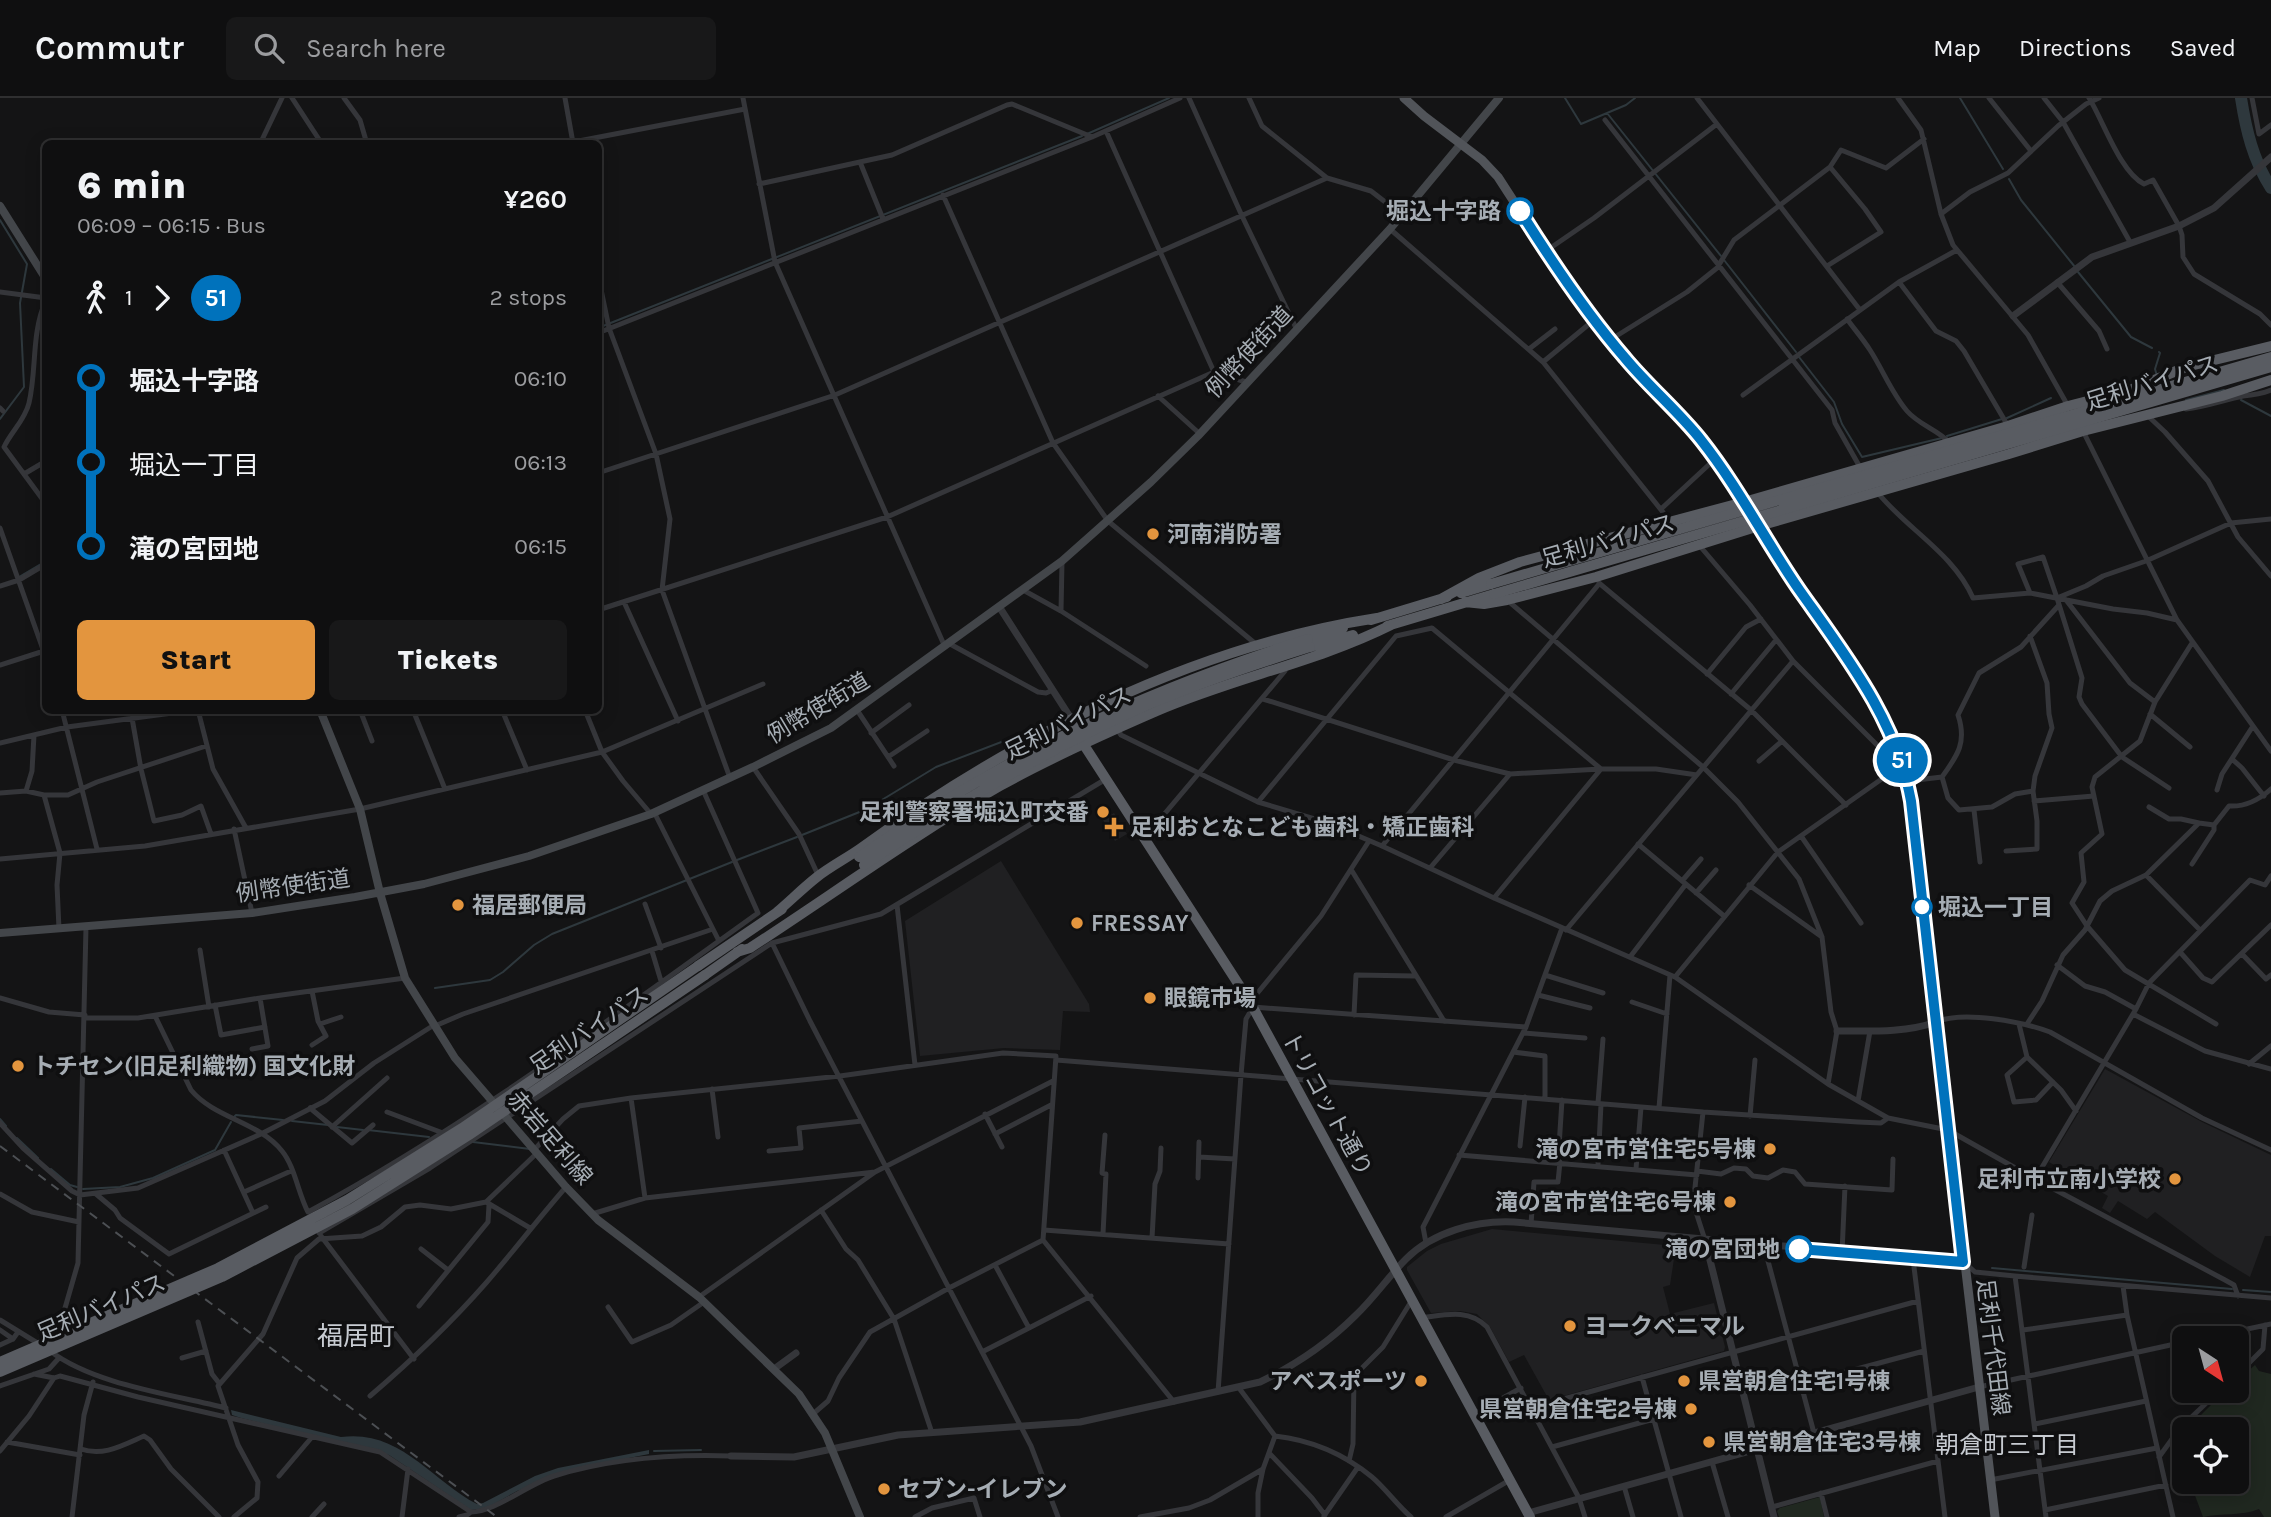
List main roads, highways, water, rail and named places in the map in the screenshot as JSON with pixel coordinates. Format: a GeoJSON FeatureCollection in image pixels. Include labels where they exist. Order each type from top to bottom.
{"type":"FeatureCollection","features":[{"type":"Feature","properties":{"kind":"highway"},"geometry":{"type":"LineString","coordinates":[[1441,598],[1479,578],[1520,562],[1672,523],[1861,469],[2068,406],[2130,390],[2186,368],[2271,346]]}},
{"type":"Feature","properties":{"kind":"highway","name":"足利バイパス"},"geometry":{"type":"LineString","coordinates":[[1309,643],[1391,625],[1465,602],[1493,589],[2271,357]]}},
{"type":"Feature","properties":{"kind":"highway","name":"足利バイパス"},"geometry":{"type":"LineString","coordinates":[[0,1372],[222,1277],[352,1209],[469,1135],[701,970],[777,912],[967,797],[1088,733],[1198,685],[1377,618],[1441,598],[1493,589],[2271,367]]}},
{"type":"Feature","properties":{"kind":"highway"},"geometry":{"type":"LineString","coordinates":[[1465,602],[1484,604],[1597,580],[1698,544],[2082,431],[2271,380]]}},
{"type":"Feature","properties":{"kind":"highway"},"geometry":{"type":"LineString","coordinates":[[777,912],[819,876],[926,803],[1072,720],[1172,676],[1256,645],[1329,625],[1377,618]]}},
{"type":"Feature","properties":{"kind":"highway"},"geometry":{"type":"LineString","coordinates":[[737,952],[750,948],[971,803],[1046,762],[1219,686],[1369,636],[1391,625]]}},
{"type":"Feature","properties":{"kind":"highway","name":"トリコット通り"},"geometry":{"type":"LineString","coordinates":[[1072,720],[1084,745],[1251,1005],[1529,1515]]}},
{"type":"Feature","properties":{"kind":"highway","name":"足利バイパス"},"geometry":{"type":"LineString","coordinates":[[0,1362],[218,1268],[347,1200],[462,1128],[701,970],[737,952],[861,861]]}},
{"type":"Feature","properties":{"kind":"main road","name":"足利千代田線"},"geometry":{"type":"LineString","coordinates":[[1404,98],[1498,177],[1594,320],[1715,459],[1789,575],[1863,682],[1888,727],[1908,781],[1995,1517]]}},
{"type":"Feature","properties":{"kind":"main road","name":"例幣使街道"},"geometry":{"type":"LineString","coordinates":[[0,933],[252,913],[380,893],[503,864],[653,813],[831,728],[1000,608],[1062,561],[1108,521],[1199,435],[1390,229],[1499,98]]}},
{"type":"Feature","properties":{"kind":"main road"},"geometry":{"type":"LineString","coordinates":[[0,206],[42,273]]}},
{"type":"Feature","properties":{"kind":"main road","name":"赤岩足利線"},"geometry":{"type":"LineString","coordinates":[[322,714],[360,809],[380,893],[405,978],[455,1058],[592,1214],[701,1300],[799,1394],[832,1449],[860,1517]]}},
{"type":"Feature","properties":{"kind":"waterway"},"geometry":{"type":"LineString","coordinates":[[1087,134],[1169,98]]}},
{"type":"Feature","properties":{"kind":"waterway"},"geometry":{"type":"LineString","coordinates":[[1565,98],[1581,124],[1626,105],[1635,98]]}},
{"type":"Feature","properties":{"kind":"waterway"},"geometry":{"type":"LineString","coordinates":[[1960,98],[2003,169]]}},
{"type":"Feature","properties":{"kind":"waterway"},"geometry":{"type":"LineString","coordinates":[[2241,98],[2251,144],[2259,167],[2271,188]]}},
{"type":"Feature","properties":{"kind":"waterway"},"geometry":{"type":"LineString","coordinates":[[1607,113],[1721,256]]}},
{"type":"Feature","properties":{"kind":"waterway"},"geometry":{"type":"LineString","coordinates":[[602,326],[1082,136]]}},
{"type":"Feature","properties":{"kind":"waterway"},"geometry":{"type":"LineString","coordinates":[[2009,179],[2021,200],[2075,267]]}},
{"type":"Feature","properties":{"kind":"waterway"},"geometry":{"type":"LineString","coordinates":[[0,220],[27,264],[20,303],[24,387],[0,419]]}},
{"type":"Feature","properties":{"kind":"waterway"},"geometry":{"type":"LineString","coordinates":[[1724,260],[1796,352]]}},
{"type":"Feature","properties":{"kind":"waterway"},"geometry":{"type":"LineString","coordinates":[[2078,272],[2131,337],[2152,348]]}},
{"type":"Feature","properties":{"kind":"waterway"},"geometry":{"type":"LineString","coordinates":[[2157,376],[2155,369],[2159,352]]}},
{"type":"Feature","properties":{"kind":"waterway"},"geometry":{"type":"LineString","coordinates":[[1799,357],[1834,402],[1842,424],[1862,457],[1942,438]]}},
{"type":"Feature","properties":{"kind":"waterway"},"geometry":{"type":"LineString","coordinates":[[2186,400],[2224,390]]}},
{"type":"Feature","properties":{"kind":"waterway"},"geometry":{"type":"LineString","coordinates":[[2007,418],[2051,398]]}},
{"type":"Feature","properties":{"kind":"waterway"},"geometry":{"type":"LineString","coordinates":[[2241,400],[2271,416]]}},
{"type":"Feature","properties":{"kind":"waterway"},"geometry":{"type":"LineString","coordinates":[[1947,436],[2002,419]]}},
{"type":"Feature","properties":{"kind":"waterway"},"geometry":{"type":"LineString","coordinates":[[19,577],[42,563]]}},
{"type":"Feature","properties":{"kind":"waterway"},"geometry":{"type":"LineString","coordinates":[[802,835],[867,809],[936,767],[1043,726]]}},
{"type":"Feature","properties":{"kind":"waterway"},"geometry":{"type":"LineString","coordinates":[[737,860],[797,837]]}},
{"type":"Feature","properties":{"kind":"waterway"},"geometry":{"type":"LineString","coordinates":[[435,988],[490,980],[552,934],[732,862]]}},
{"type":"Feature","properties":{"kind":"waterway"},"geometry":{"type":"LineString","coordinates":[[234,1117],[236,1115],[283,1120]]}},
{"type":"Feature","properties":{"kind":"waterway"},"geometry":{"type":"LineString","coordinates":[[0,1119],[6,1126]]}},
{"type":"Feature","properties":{"kind":"waterway"},"geometry":{"type":"LineString","coordinates":[[292,1121],[328,1125]]}},
{"type":"Feature","properties":{"kind":"waterway"},"geometry":{"type":"LineString","coordinates":[[83,1189],[120,1187],[153,1178],[215,1150],[231,1122]]}},
{"type":"Feature","properties":{"kind":"waterway"},"geometry":{"type":"LineString","coordinates":[[337,1127],[363,1130]]}},
{"type":"Feature","properties":{"kind":"waterway"},"geometry":{"type":"LineString","coordinates":[[368,1130],[429,1137]]}},
{"type":"Feature","properties":{"kind":"waterway"},"geometry":{"type":"LineString","coordinates":[[17,1138],[38,1158]]}},
{"type":"Feature","properties":{"kind":"waterway"},"geometry":{"type":"LineString","coordinates":[[473,1142],[530,1149]]}},
{"type":"Feature","properties":{"kind":"waterway"},"geometry":{"type":"LineString","coordinates":[[51,1169],[70,1185],[77,1187]]}},
{"type":"Feature","properties":{"kind":"waterway"},"geometry":{"type":"LineString","coordinates":[[1992,1268],[2232,1289]]}},
{"type":"Feature","properties":{"kind":"waterway"},"geometry":{"type":"LineString","coordinates":[[2243,1290],[2271,1292]]}},
{"type":"Feature","properties":{"kind":"waterway"},"geometry":{"type":"LineString","coordinates":[[654,1451],[701,1450]]}},
{"type":"Feature","properties":{"kind":"railway"},"geometry":{"type":"LineString","coordinates":[[0,1146],[497,1517]]}},
{"type":"Feature","properties":{"kind":"place","name":"堀込十字路"},"geometry":{"type":"Point","coordinates":[1520,211]}},
{"type":"Feature","properties":{"kind":"place","name":"河南消防署"},"geometry":{"type":"Point","coordinates":[1153,534]}},
{"type":"Feature","properties":{"kind":"place","name":"足利警察署堀込町交番"},"geometry":{"type":"Point","coordinates":[1103,812]}},
{"type":"Feature","properties":{"kind":"place","name":"足利おとなこども歯科・矯正歯科"},"geometry":{"type":"Point","coordinates":[1114,827]}},
{"type":"Feature","properties":{"kind":"place","name":"福居郵便局"},"geometry":{"type":"Point","coordinates":[458,905]}},
{"type":"Feature","properties":{"kind":"place","name":"堀込一丁目"},"geometry":{"type":"Point","coordinates":[1922,907]}},
{"type":"Feature","properties":{"kind":"place","name":"FRESSAY"},"geometry":{"type":"Point","coordinates":[1077,923]}},
{"type":"Feature","properties":{"kind":"place","name":"眼鏡市場"},"geometry":{"type":"Point","coordinates":[1150,998]}},
{"type":"Feature","properties":{"kind":"place","name":"トチセン(旧足利織物) 国文化財"},"geometry":{"type":"Point","coordinates":[18,1066]}},
{"type":"Feature","properties":{"kind":"place","name":"滝の宮市営住宅5号棟"},"geometry":{"type":"Point","coordinates":[1770,1149]}},
{"type":"Feature","properties":{"kind":"place","name":"足利市立南小学校"},"geometry":{"type":"Point","coordinates":[2175,1179]}},
{"type":"Feature","properties":{"kind":"place","name":"滝の宮市営住宅6号棟"},"geometry":{"type":"Point","coordinates":[1730,1202]}},
{"type":"Feature","properties":{"kind":"place","name":"滝の宮団地"},"geometry":{"type":"Point","coordinates":[1799,1249]}},
{"type":"Feature","properties":{"kind":"place","name":"ヨークベニマル"},"geometry":{"type":"Point","coordinates":[1570,1326]}},
{"type":"Feature","properties":{"kind":"place","name":"アベスポーツ"},"geometry":{"type":"Point","coordinates":[1421,1381]}},
{"type":"Feature","properties":{"kind":"place","name":"県営朝倉住宅1号棟"},"geometry":{"type":"Point","coordinates":[1684,1381]}},
{"type":"Feature","properties":{"kind":"place","name":"県営朝倉住宅2号棟"},"geometry":{"type":"Point","coordinates":[1691,1409]}},
{"type":"Feature","properties":{"kind":"place","name":"県営朝倉住宅3号棟"},"geometry":{"type":"Point","coordinates":[1709,1442]}},
{"type":"Feature","properties":{"kind":"place","name":"セブン-イレブン"},"geometry":{"type":"Point","coordinates":[884,1489]}},
{"type":"Feature","properties":{"kind":"district","name":"福居町"},"geometry":{"type":"Point","coordinates":[356,1336]}},
{"type":"Feature","properties":{"kind":"district","name":"朝倉町三丁目"},"geometry":{"type":"Point","coordinates":[2007,1445]}}]}
